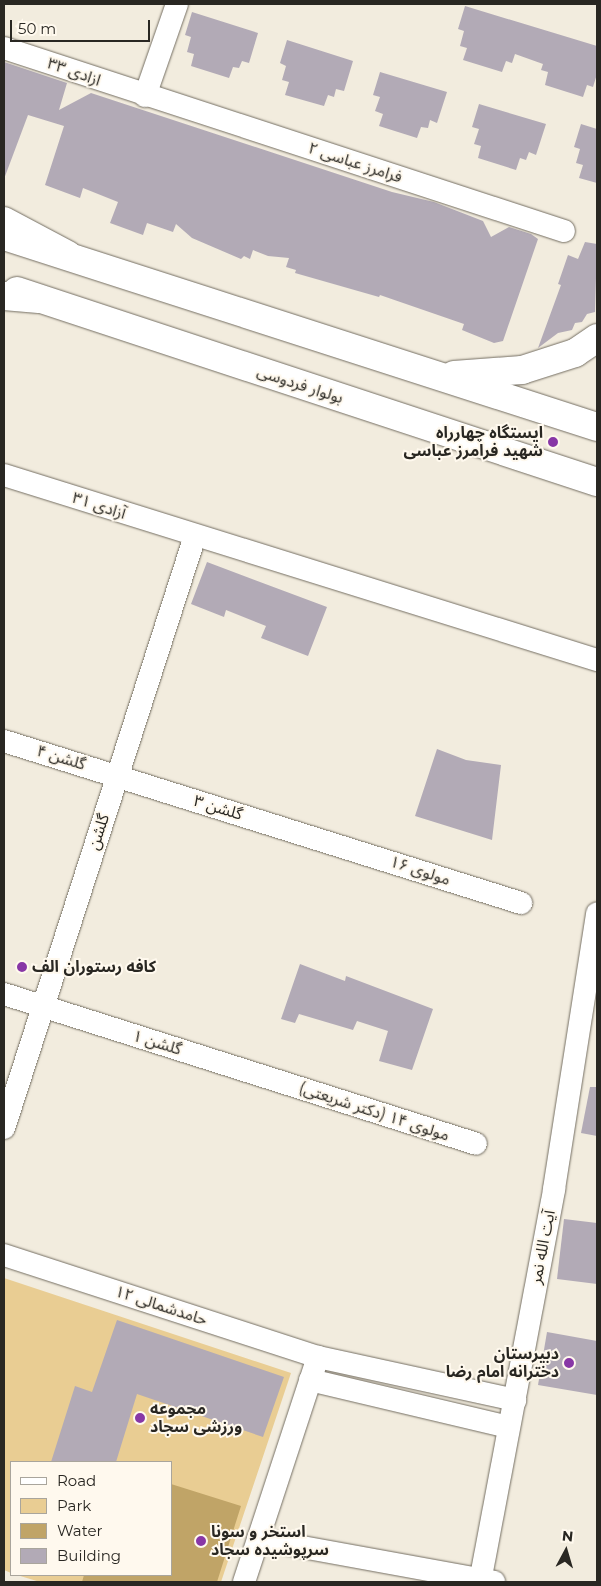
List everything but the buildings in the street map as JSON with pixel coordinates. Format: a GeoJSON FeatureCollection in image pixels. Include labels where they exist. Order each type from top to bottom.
{"type":"FeatureCollection","features":[{"type":"Feature","properties":{"kind":"main road"},"geometry":{"type":"LineString","coordinates":[[4,221],[68,256]]}},
{"type":"Feature","properties":{"kind":"main road"},"geometry":{"type":"LineString","coordinates":[[4,236],[597,428]]}},
{"type":"Feature","properties":{"kind":"main road","name":"بولوار فردوسی"},"geometry":{"type":"LineString","coordinates":[[4,286],[597,482]]}},
{"type":"Feature","properties":{"kind":"main road"},"geometry":{"type":"LineString","coordinates":[[4,296],[39,299]]}},
{"type":"Feature","properties":{"kind":"main road"},"geometry":{"type":"LineString","coordinates":[[440,376],[522,370],[575,353],[597,338]]}},
{"type":"Feature","properties":{"kind":"street"},"geometry":{"type":"LineString","coordinates":[[145,96],[177,4]]}},
{"type":"Feature","properties":{"kind":"street","name":"ازادی ۳۳"},"geometry":{"type":"LineString","coordinates":[[4,48],[145,96]]}},
{"type":"Feature","properties":{"kind":"street","name":"فرامرز عباسی ۲"},"geometry":{"type":"LineString","coordinates":[[145,96],[564,231]]}},
{"type":"Feature","properties":{"kind":"street","name":"آزادی ۳۱"},"geometry":{"type":"LineString","coordinates":[[4,475],[597,660]]}},
{"type":"Feature","properties":{"kind":"street","name":"گلشن"},"geometry":{"type":"LineString","coordinates":[[4,1128],[195,536]]}},
{"type":"Feature","properties":{"kind":"street","name":"گلشن ۴"},"geometry":{"type":"LineString","coordinates":[[4,741],[117,776]]}},
{"type":"Feature","properties":{"kind":"street","name":"گلشن ۳"},"geometry":{"type":"LineString","coordinates":[[117,776],[319,840]]}},
{"type":"Feature","properties":{"kind":"street","name":"مولوی ۱۶"},"geometry":{"type":"LineString","coordinates":[[319,840],[521,903]]}},
{"type":"Feature","properties":{"kind":"street","name":"آیت الله نمر"},"geometry":{"type":"LineString","coordinates":[[485,1581],[510,1428],[554,1189],[597,913]]}},
{"type":"Feature","properties":{"kind":"street","name":"گلشن ۱"},"geometry":{"type":"LineString","coordinates":[[4,994],[272,1080]]}},
{"type":"Feature","properties":{"kind":"street","name":"مولوی ۱۴ (دکتر شریعتی)"},"geometry":{"type":"LineString","coordinates":[[272,1080],[476,1144]]}},
{"type":"Feature","properties":{"kind":"street","name":"حامدشمالی ۱۲"},"geometry":{"type":"LineString","coordinates":[[4,1255],[318,1357],[515,1400]]}},
{"type":"Feature","properties":{"kind":"street"},"geometry":{"type":"LineString","coordinates":[[244,1582],[318,1357]]}},
{"type":"Feature","properties":{"kind":"street"},"geometry":{"type":"LineString","coordinates":[[310,1380],[510,1428]]}},
{"type":"Feature","properties":{"kind":"street"},"geometry":{"type":"LineString","coordinates":[[258,1539],[485,1581]]}},
{"type":"Feature","properties":{"kind":"green space","name":"مجموعه ورزشی سجاد"},"geometry":{"type":"Polygon","coordinates":[[[4,1278],[291,1373],[221,1582],[40,1582],[20,1576],[172,1576],[172,1461],[10,1461],[10,1573],[4,1570],[4,1278]]]}},
{"type":"Feature","properties":{"kind":"water","name":"استخر و سونا سرپوشیده سجاد"},"geometry":{"type":"Polygon","coordinates":[[[172,1484],[241,1506],[217,1582],[82,1582],[84,1576],[172,1576],[172,1484]]]}},
{"type":"Feature","properties":{"kind":"place","name":"ایستگاه چهارراه شهید فرامرز عباسی"},"geometry":{"type":"Point","coordinates":[553,442]}},
{"type":"Feature","properties":{"kind":"place","name":"کافه رستوران الف"},"geometry":{"type":"Point","coordinates":[22,967]}},
{"type":"Feature","properties":{"kind":"place","name":"دبیرستان دخترانه امام رضا"},"geometry":{"type":"Point","coordinates":[569,1363]}},
{"type":"Feature","properties":{"kind":"place","name":"مجموعه ورزشی سجاد"},"geometry":{"type":"Point","coordinates":[140,1418]}},
{"type":"Feature","properties":{"kind":"place","name":"استخر و سونا سرپوشیده سجاد"},"geometry":{"type":"Point","coordinates":[201,1541]}}]}
